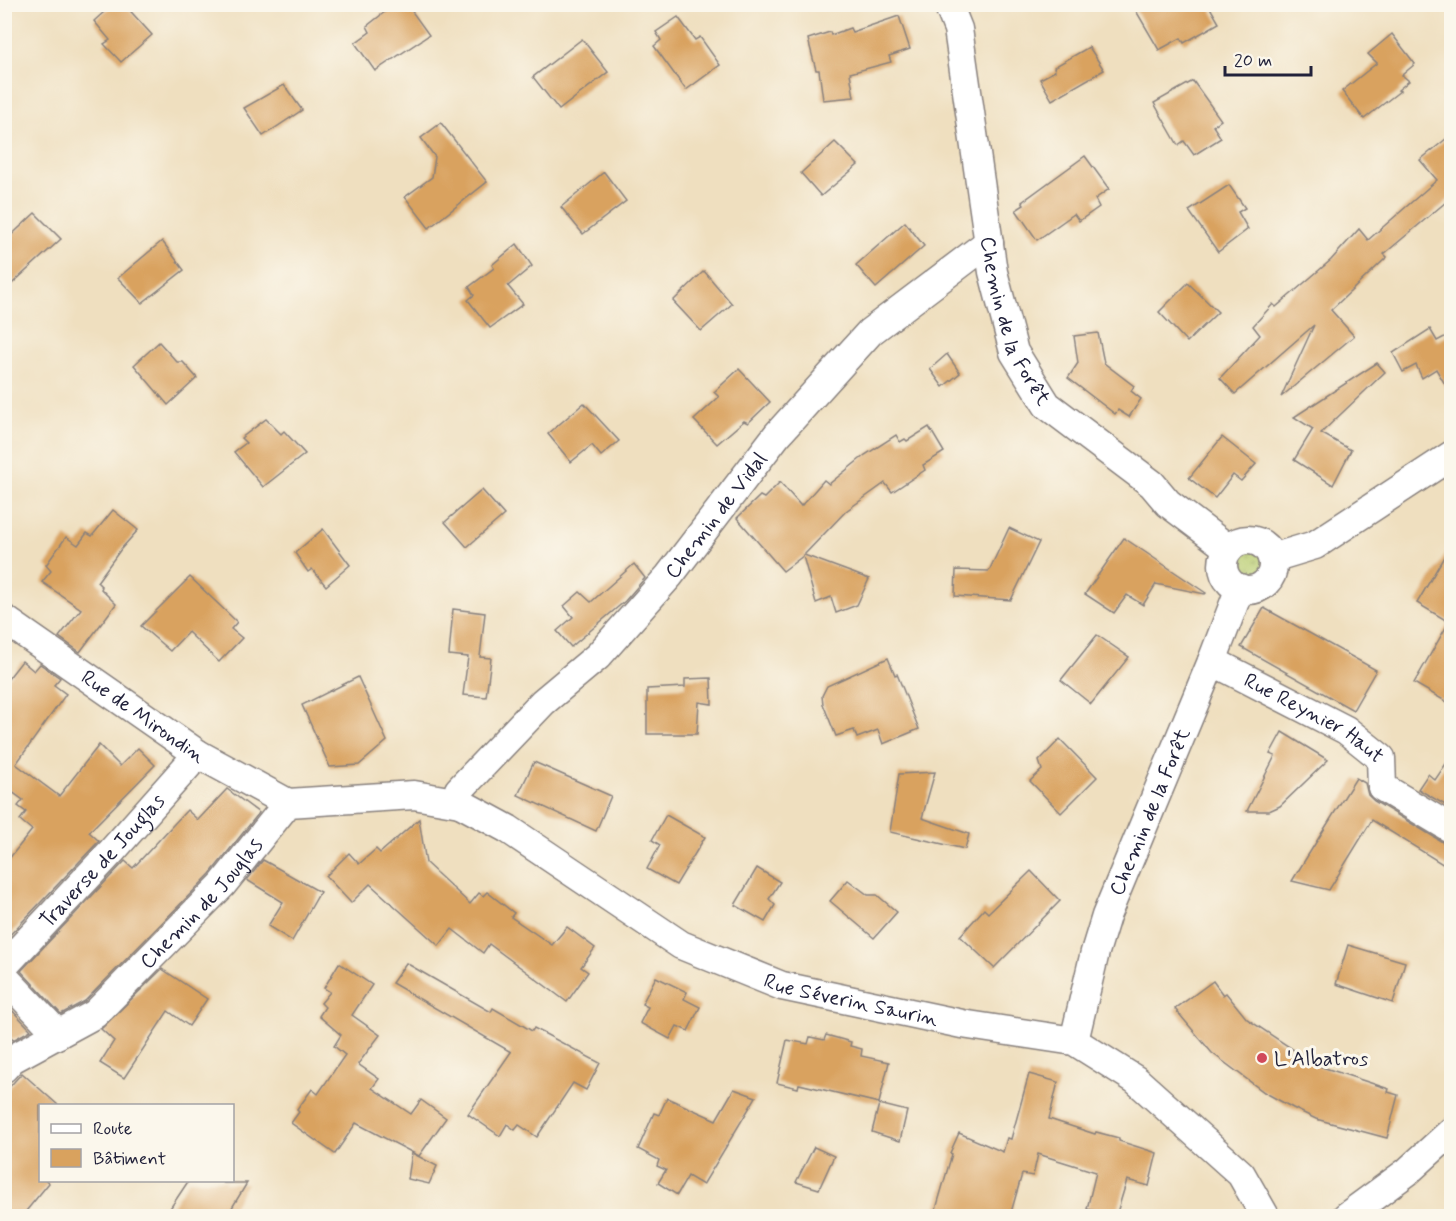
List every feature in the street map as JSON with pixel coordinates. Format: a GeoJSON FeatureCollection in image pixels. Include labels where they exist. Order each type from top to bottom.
{"type":"FeatureCollection","features":[{"type":"Feature","properties":{"kind":"street","name":"Chemin de la Forêt"},"geometry":{"type":"LineString","coordinates":[[948,4],[958,29],[993,272],[1014,352],[1047,405],[1152,484],[1168,503],[1229,549]]}},
{"type":"Feature","properties":{"kind":"street","name":"Chemin de Vidal"},"geometry":{"type":"LineString","coordinates":[[460,803],[459,790],[543,702],[598,656],[669,576],[777,435],[870,332],[989,242]]}},
{"type":"Feature","properties":{"kind":"street"},"geometry":{"type":"LineString","coordinates":[[1272,558],[1315,545],[1452,455]]}},
{"type":"Feature","properties":{"kind":"street"},"geometry":{"type":"LineString","coordinates":[[1248,540],[1259,542],[1267,548],[1272,558],[1272,573],[1262,585],[1247,590],[1240,588],[1227,578],[1224,571],[1225,555],[1238,542],[1248,540]]}},
{"type":"Feature","properties":{"kind":"street","name":"Chemin de la Forêt"},"geometry":{"type":"LineString","coordinates":[[1074,1041],[1106,916],[1212,662],[1240,588]]}},
{"type":"Feature","properties":{"kind":"street","name":"Rue de Mirondin"},"geometry":{"type":"LineString","coordinates":[[4,619],[198,754],[288,803]]}},
{"type":"Feature","properties":{"kind":"street","name":"Rue Reynier Haut"},"geometry":{"type":"LineString","coordinates":[[1212,662],[1346,730],[1381,758],[1382,787],[1452,829]]}},
{"type":"Feature","properties":{"kind":"street","name":"Traverse de Jouglas"},"geometry":{"type":"LineString","coordinates":[[4,966],[112,851],[198,754]]}},
{"type":"Feature","properties":{"kind":"street","name":"Rue Séverin Saurin"},"geometry":{"type":"LineString","coordinates":[[288,803],[414,795],[460,803],[508,829],[681,945],[782,986],[962,1024],[1074,1041],[1136,1080],[1241,1174],[1265,1216]]}},
{"type":"Feature","properties":{"kind":"street","name":"Chemin de Jouglas"},"geometry":{"type":"LineString","coordinates":[[4,1068],[12,1059],[95,1014],[222,885],[288,803]]}},
{"type":"Feature","properties":{"kind":"street"},"geometry":{"type":"LineString","coordinates":[[4,977],[58,1034]]}},
{"type":"Feature","properties":{"kind":"street"},"geometry":{"type":"LineString","coordinates":[[1347,1216],[1407,1172],[1452,1131]]}},
{"type":"Feature","properties":{"kind":"green space"},"geometry":{"type":"Polygon","coordinates":[[[1248,540],[1257,542],[1268,551],[1273,565],[1271,574],[1262,585],[1248,590],[1239,588],[1228,579],[1223,565],[1225,556],[1234,545],[1248,540]]]}},
{"type":"Feature","properties":{"kind":"building"},"geometry":{"type":"Polygon","coordinates":[[[113,4],[124,4],[152,35],[121,62],[104,44],[110,40],[94,21],[113,4]]]}},
{"type":"Feature","properties":{"kind":"building"},"geometry":{"type":"Polygon","coordinates":[[[395,4],[411,10],[429,35],[375,71],[355,43],[370,32],[367,26],[395,4]]]}},
{"type":"Feature","properties":{"kind":"building"},"geometry":{"type":"Polygon","coordinates":[[[1132,4],[1208,4],[1219,23],[1184,43],[1181,38],[1159,50],[1132,4]]]}},
{"type":"Feature","properties":{"kind":"building"},"geometry":{"type":"Polygon","coordinates":[[[899,16],[910,49],[889,56],[891,62],[850,73],[854,97],[823,100],[819,70],[816,70],[808,39],[830,32],[831,35],[850,28],[852,32],[899,16]]]}},
{"type":"Feature","properties":{"kind":"building"},"geometry":{"type":"Polygon","coordinates":[[[678,17],[695,40],[700,37],[720,65],[686,90],[654,46],[661,40],[656,32],[678,17]]]}},
{"type":"Feature","properties":{"kind":"building"},"geometry":{"type":"Polygon","coordinates":[[[1392,34],[1415,64],[1402,75],[1409,81],[1398,90],[1400,91],[1364,119],[1342,91],[1377,63],[1368,54],[1392,34]]]}},
{"type":"Feature","properties":{"kind":"building"},"geometry":{"type":"Polygon","coordinates":[[[582,39],[608,72],[559,110],[533,77],[582,39]]]}},
{"type":"Feature","properties":{"kind":"building"},"geometry":{"type":"Polygon","coordinates":[[[1089,47],[1104,70],[1052,100],[1040,79],[1055,71],[1054,67],[1089,47]]]}},
{"type":"Feature","properties":{"kind":"building"},"geometry":{"type":"Polygon","coordinates":[[[1193,81],[1221,120],[1213,126],[1221,138],[1194,155],[1184,141],[1178,145],[1154,103],[1193,81]]]}},
{"type":"Feature","properties":{"kind":"building"},"geometry":{"type":"Polygon","coordinates":[[[284,85],[302,110],[263,136],[244,108],[284,85]]]}},
{"type":"Feature","properties":{"kind":"building"},"geometry":{"type":"Polygon","coordinates":[[[441,123],[487,182],[429,228],[405,197],[432,177],[435,157],[421,138],[441,123]]]}},
{"type":"Feature","properties":{"kind":"building"},"geometry":{"type":"Polygon","coordinates":[[[1452,134],[1452,197],[1384,254],[1387,257],[1331,310],[1354,336],[1281,397],[1314,325],[1235,394],[1220,378],[1260,335],[1253,326],[1273,304],[1276,307],[1331,260],[1359,229],[1368,240],[1437,180],[1420,160],[1452,134]]]}},
{"type":"Feature","properties":{"kind":"building"},"geometry":{"type":"Polygon","coordinates":[[[835,142],[858,165],[821,196],[801,173],[835,142]]]}},
{"type":"Feature","properties":{"kind":"building"},"geometry":{"type":"Polygon","coordinates":[[[1085,156],[1109,189],[1095,199],[1099,207],[1079,221],[1074,214],[1037,240],[1016,210],[1024,205],[1022,202],[1085,156]]]}},
{"type":"Feature","properties":{"kind":"building"},"geometry":{"type":"Polygon","coordinates":[[[604,172],[626,201],[583,234],[561,207],[604,172]]]}},
{"type":"Feature","properties":{"kind":"building"},"geometry":{"type":"Polygon","coordinates":[[[1229,185],[1245,208],[1238,212],[1248,229],[1218,252],[1189,211],[1229,185]]]}},
{"type":"Feature","properties":{"kind":"building"},"geometry":{"type":"Polygon","coordinates":[[[35,213],[61,239],[4,291],[4,242],[35,213]]]}},
{"type":"Feature","properties":{"kind":"building"},"geometry":{"type":"Polygon","coordinates":[[[905,222],[924,246],[876,288],[856,265],[905,222]]]}},
{"type":"Feature","properties":{"kind":"building"},"geometry":{"type":"Polygon","coordinates":[[[162,241],[184,270],[142,303],[118,278],[162,241]]]}},
{"type":"Feature","properties":{"kind":"building"},"geometry":{"type":"Polygon","coordinates":[[[517,244],[532,266],[508,286],[523,304],[490,328],[468,300],[474,295],[469,287],[494,268],[492,265],[517,244]]]}},
{"type":"Feature","properties":{"kind":"building"},"geometry":{"type":"Polygon","coordinates":[[[704,271],[732,304],[701,331],[673,301],[704,271]]]}},
{"type":"Feature","properties":{"kind":"building"},"geometry":{"type":"Polygon","coordinates":[[[1188,283],[1218,312],[1187,342],[1159,312],[1188,283]]]}},
{"type":"Feature","properties":{"kind":"building"},"geometry":{"type":"Polygon","coordinates":[[[1430,329],[1437,341],[1452,333],[1452,396],[1436,369],[1422,378],[1416,365],[1403,372],[1393,353],[1430,329]]]}},
{"type":"Feature","properties":{"kind":"building"},"geometry":{"type":"Polygon","coordinates":[[[1098,333],[1104,363],[1134,386],[1131,391],[1141,399],[1129,417],[1118,410],[1115,414],[1068,378],[1078,363],[1074,336],[1098,333]]]}},
{"type":"Feature","properties":{"kind":"building"},"geometry":{"type":"Polygon","coordinates":[[[159,342],[177,362],[183,362],[197,378],[168,405],[134,365],[159,342]]]}},
{"type":"Feature","properties":{"kind":"building"},"geometry":{"type":"Polygon","coordinates":[[[947,354],[960,373],[943,387],[930,369],[947,354]]]}},
{"type":"Feature","properties":{"kind":"building"},"geometry":{"type":"Polygon","coordinates":[[[1377,363],[1385,372],[1321,433],[1351,450],[1333,485],[1294,460],[1313,429],[1294,417],[1377,363]]]}},
{"type":"Feature","properties":{"kind":"building"},"geometry":{"type":"Polygon","coordinates":[[[739,369],[770,402],[748,423],[744,421],[717,444],[694,420],[719,397],[714,392],[739,369]]]}},
{"type":"Feature","properties":{"kind":"building"},"geometry":{"type":"Polygon","coordinates":[[[584,403],[619,441],[601,456],[592,445],[571,462],[548,434],[584,403]]]}},
{"type":"Feature","properties":{"kind":"building"},"geometry":{"type":"Polygon","coordinates":[[[266,419],[281,434],[284,431],[305,454],[263,487],[234,452],[246,443],[241,438],[266,419]]]}},
{"type":"Feature","properties":{"kind":"building"},"geometry":{"type":"Polygon","coordinates":[[[929,427],[944,452],[923,465],[925,470],[892,492],[885,483],[846,511],[804,555],[869,579],[857,605],[836,613],[831,597],[816,603],[803,556],[783,571],[737,518],[760,496],[764,498],[780,482],[801,506],[824,480],[829,484],[865,455],[896,435],[900,442],[905,439],[907,441],[929,427]]]}},
{"type":"Feature","properties":{"kind":"building"},"geometry":{"type":"Polygon","coordinates":[[[1222,437],[1256,464],[1241,481],[1233,475],[1215,498],[1189,478],[1222,437]]]}},
{"type":"Feature","properties":{"kind":"building"},"geometry":{"type":"Polygon","coordinates":[[[482,490],[504,515],[467,547],[445,522],[482,490]]]}},
{"type":"Feature","properties":{"kind":"building"},"geometry":{"type":"Polygon","coordinates":[[[113,510],[138,530],[97,582],[116,604],[80,652],[59,637],[81,609],[42,582],[51,571],[46,565],[66,537],[78,545],[87,533],[92,536],[113,510]]]}},
{"type":"Feature","properties":{"kind":"building"},"geometry":{"type":"Polygon","coordinates":[[[1009,528],[1039,542],[1011,600],[955,596],[956,570],[989,571],[1009,528]]]}},
{"type":"Feature","properties":{"kind":"building"},"geometry":{"type":"Polygon","coordinates":[[[323,529],[350,565],[326,586],[312,569],[308,572],[295,553],[323,529]]]}},
{"type":"Feature","properties":{"kind":"building"},"geometry":{"type":"Polygon","coordinates":[[[1124,538],[1206,593],[1156,584],[1143,605],[1127,595],[1114,613],[1085,594],[1124,538]]]}},
{"type":"Feature","properties":{"kind":"building"},"geometry":{"type":"Polygon","coordinates":[[[1452,543],[1452,705],[1414,683],[1449,622],[1417,603],[1452,543]]]}},
{"type":"Feature","properties":{"kind":"building"},"geometry":{"type":"Polygon","coordinates":[[[634,564],[645,578],[625,601],[571,647],[557,631],[573,617],[564,606],[580,592],[591,602],[634,564]]]}},
{"type":"Feature","properties":{"kind":"building"},"geometry":{"type":"Polygon","coordinates":[[[190,577],[237,622],[231,629],[242,638],[219,662],[188,632],[170,651],[141,626],[190,577]]]}},
{"type":"Feature","properties":{"kind":"building"},"geometry":{"type":"Polygon","coordinates":[[[1264,608],[1376,670],[1353,710],[1241,647],[1264,608]]]}},
{"type":"Feature","properties":{"kind":"building"},"geometry":{"type":"Polygon","coordinates":[[[453,609],[485,613],[480,657],[491,658],[486,697],[463,695],[468,657],[449,655],[453,609]]]}},
{"type":"Feature","properties":{"kind":"building"},"geometry":{"type":"Polygon","coordinates":[[[1097,635],[1129,657],[1091,704],[1061,680],[1097,635]]]}},
{"type":"Feature","properties":{"kind":"building"},"geometry":{"type":"Polygon","coordinates":[[[888,658],[895,675],[897,674],[919,729],[883,744],[878,730],[857,738],[854,730],[836,736],[823,704],[822,696],[827,686],[888,658]]]}},
{"type":"Feature","properties":{"kind":"building"},"geometry":{"type":"Polygon","coordinates":[[[22,661],[34,671],[40,664],[60,678],[54,685],[66,694],[16,764],[59,796],[99,745],[120,766],[138,748],[155,765],[89,832],[99,841],[4,941],[4,865],[32,830],[20,820],[26,812],[18,806],[23,800],[4,786],[4,684],[22,661]]]}},
{"type":"Feature","properties":{"kind":"building"},"geometry":{"type":"Polygon","coordinates":[[[358,677],[387,741],[359,765],[330,767],[302,705],[358,677]]]}},
{"type":"Feature","properties":{"kind":"building"},"geometry":{"type":"Polygon","coordinates":[[[711,678],[712,704],[699,702],[697,734],[647,734],[647,689],[685,687],[685,679],[711,678]]]}},
{"type":"Feature","properties":{"kind":"building"},"geometry":{"type":"Polygon","coordinates":[[[1282,732],[1328,760],[1280,806],[1269,811],[1247,811],[1275,756],[1270,754],[1282,732]]]}},
{"type":"Feature","properties":{"kind":"building"},"geometry":{"type":"Polygon","coordinates":[[[1060,739],[1097,777],[1061,813],[1030,781],[1042,770],[1039,761],[1060,739]]]}},
{"type":"Feature","properties":{"kind":"building"},"geometry":{"type":"Polygon","coordinates":[[[1452,755],[1452,809],[1418,789],[1428,774],[1435,780],[1452,755]]]}},
{"type":"Feature","properties":{"kind":"building"},"geometry":{"type":"Polygon","coordinates":[[[534,762],[611,796],[596,831],[518,795],[534,762]]]}},
{"type":"Feature","properties":{"kind":"building"},"geometry":{"type":"Polygon","coordinates":[[[935,772],[922,818],[969,834],[965,849],[890,832],[899,774],[935,772]]]}},
{"type":"Feature","properties":{"kind":"building"},"geometry":{"type":"Polygon","coordinates":[[[1356,778],[1365,783],[1368,795],[1374,801],[1444,843],[1452,845],[1452,870],[1372,820],[1329,890],[1292,881],[1356,778]]]}},
{"type":"Feature","properties":{"kind":"building"},"geometry":{"type":"Polygon","coordinates":[[[227,789],[259,813],[210,874],[85,1001],[61,1014],[21,971],[125,861],[133,868],[187,810],[198,820],[227,789]]]}},
{"type":"Feature","properties":{"kind":"building"},"geometry":{"type":"Polygon","coordinates":[[[666,815],[705,837],[676,885],[647,869],[660,845],[652,840],[666,815]]]}},
{"type":"Feature","properties":{"kind":"building"},"geometry":{"type":"Polygon","coordinates":[[[419,819],[426,863],[470,904],[479,893],[483,896],[487,892],[514,913],[511,917],[552,945],[567,927],[595,948],[581,967],[588,972],[567,1002],[489,944],[483,953],[452,929],[439,946],[370,884],[351,903],[326,876],[349,853],[359,864],[376,849],[380,853],[419,819]]]}},
{"type":"Feature","properties":{"kind":"building"},"geometry":{"type":"Polygon","coordinates":[[[263,860],[320,892],[292,941],[268,926],[283,902],[247,880],[263,860]]]}},
{"type":"Feature","properties":{"kind":"building"},"geometry":{"type":"Polygon","coordinates":[[[757,868],[780,882],[769,899],[775,905],[765,922],[735,905],[757,868]]]}},
{"type":"Feature","properties":{"kind":"building"},"geometry":{"type":"Polygon","coordinates":[[[1031,871],[1060,901],[994,968],[960,936],[984,909],[988,913],[1031,871]]]}},
{"type":"Feature","properties":{"kind":"building"},"geometry":{"type":"Polygon","coordinates":[[[848,880],[868,895],[877,895],[897,912],[874,938],[830,901],[848,880]]]}},
{"type":"Feature","properties":{"kind":"building"},"geometry":{"type":"Polygon","coordinates":[[[1348,945],[1405,962],[1393,1003],[1336,984],[1348,945]]]}},
{"type":"Feature","properties":{"kind":"building"},"geometry":{"type":"Polygon","coordinates":[[[339,963],[372,985],[352,1015],[380,1035],[358,1064],[379,1079],[372,1088],[411,1114],[421,1100],[446,1118],[419,1156],[356,1123],[335,1154],[291,1123],[312,1089],[318,1094],[345,1055],[334,1046],[341,1035],[319,1016],[325,1007],[321,1003],[330,992],[324,988],[339,963]]]}},
{"type":"Feature","properties":{"kind":"building"},"geometry":{"type":"Polygon","coordinates":[[[406,963],[491,1012],[493,1008],[532,1031],[534,1028],[600,1063],[586,1090],[573,1083],[537,1137],[519,1125],[515,1130],[507,1124],[500,1136],[468,1114],[511,1052],[392,983],[406,963]]]}},
{"type":"Feature","properties":{"kind":"building"},"geometry":{"type":"Polygon","coordinates":[[[162,969],[207,999],[189,1026],[168,1011],[124,1078],[100,1063],[114,1041],[101,1029],[162,969]]]}},
{"type":"Feature","properties":{"kind":"building"},"geometry":{"type":"Polygon","coordinates":[[[656,977],[687,992],[684,999],[700,1007],[688,1031],[677,1026],[670,1039],[640,1023],[648,1007],[642,1004],[656,977]]]}},
{"type":"Feature","properties":{"kind":"building","name":"L'Albatros"},"geometry":{"type":"Polygon","coordinates":[[[1213,981],[1223,995],[1226,993],[1247,1019],[1306,1058],[1304,1061],[1389,1089],[1388,1092],[1398,1095],[1387,1138],[1316,1119],[1293,1108],[1264,1092],[1212,1053],[1175,1009],[1213,981]]]}},
{"type":"Feature","properties":{"kind":"building"},"geometry":{"type":"Polygon","coordinates":[[[4,1002],[31,1030],[13,1040],[4,1031],[4,1002]]]}},
{"type":"Feature","properties":{"kind":"building"},"geometry":{"type":"Polygon","coordinates":[[[826,1035],[851,1042],[850,1046],[862,1049],[861,1056],[889,1062],[879,1103],[799,1084],[798,1088],[777,1083],[787,1040],[808,1044],[810,1037],[824,1040],[826,1035]]]}},
{"type":"Feature","properties":{"kind":"building"},"geometry":{"type":"Polygon","coordinates":[[[22,1073],[57,1104],[39,1104],[39,1182],[49,1183],[22,1216],[4,1216],[4,1093],[22,1073]]]}},
{"type":"Feature","properties":{"kind":"building"},"geometry":{"type":"Polygon","coordinates":[[[1029,1074],[1058,1082],[1049,1119],[1095,1134],[1096,1132],[1119,1138],[1119,1141],[1157,1153],[1149,1186],[1127,1180],[1116,1216],[1087,1209],[1096,1172],[1038,1154],[1033,1176],[1022,1174],[1010,1216],[934,1216],[952,1154],[950,1153],[959,1133],[1003,1152],[1007,1138],[1011,1139],[1029,1074]]]}},
{"type":"Feature","properties":{"kind":"building"},"geometry":{"type":"Polygon","coordinates":[[[734,1089],[756,1097],[703,1185],[688,1176],[677,1195],[658,1183],[666,1170],[657,1166],[659,1160],[638,1149],[654,1113],[659,1115],[667,1098],[716,1120],[734,1089]]]}},
{"type":"Feature","properties":{"kind":"building"},"geometry":{"type":"Polygon","coordinates":[[[879,1104],[907,1111],[900,1141],[872,1132],[879,1104]]]}},
{"type":"Feature","properties":{"kind":"building"},"geometry":{"type":"Polygon","coordinates":[[[814,1147],[834,1156],[819,1189],[796,1182],[814,1147]]]}},
{"type":"Feature","properties":{"kind":"building"},"geometry":{"type":"Polygon","coordinates":[[[412,1153],[437,1166],[429,1184],[408,1179],[412,1153]]]}},
{"type":"Feature","properties":{"kind":"building"},"geometry":{"type":"Polygon","coordinates":[[[188,1182],[247,1183],[227,1216],[165,1216],[188,1182]]]}},
{"type":"Feature","properties":{"kind":"place","name":"L'Albatros"},"geometry":{"type":"Point","coordinates":[1262,1058]}}]}
